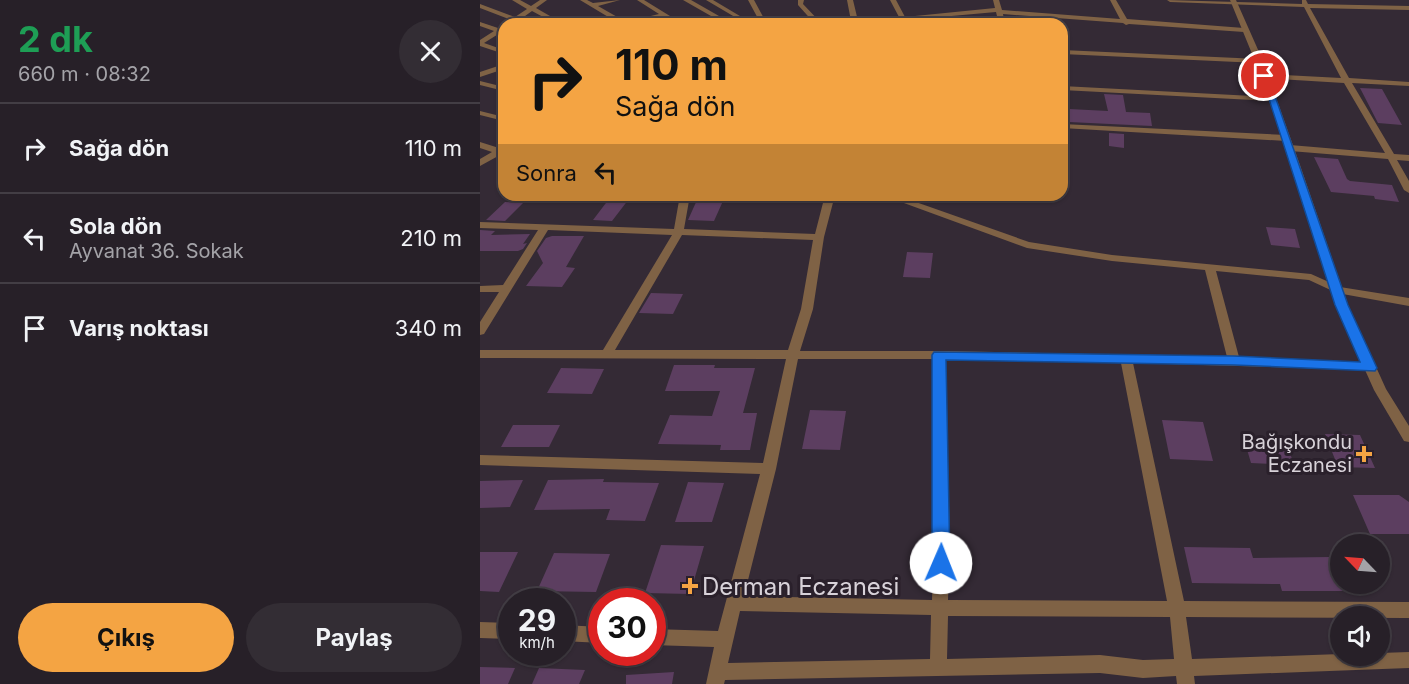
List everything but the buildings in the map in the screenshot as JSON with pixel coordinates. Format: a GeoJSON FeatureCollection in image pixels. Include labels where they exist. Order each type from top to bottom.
{"type":"FeatureCollection","features":[{"type":"Feature","properties":{"kind":"street"},"geometry":{"type":"LineString","coordinates":[[515,0],[550,18]]}},
{"type":"Feature","properties":{"kind":"street"},"geometry":{"type":"LineString","coordinates":[[520,18],[544,0]]}},
{"type":"Feature","properties":{"kind":"street"},"geometry":{"type":"LineString","coordinates":[[583,0],[615,18]]}},
{"type":"Feature","properties":{"kind":"street"},"geometry":{"type":"LineString","coordinates":[[592,5],[614,0]]}},
{"type":"Feature","properties":{"kind":"street"},"geometry":{"type":"LineString","coordinates":[[640,0],[669,18]]}},
{"type":"Feature","properties":{"kind":"street"},"geometry":{"type":"LineString","coordinates":[[686,0],[719,18]]}},
{"type":"Feature","properties":{"kind":"street"},"geometry":{"type":"LineString","coordinates":[[709,0],[736,18]]}},
{"type":"Feature","properties":{"kind":"street"},"geometry":{"type":"LineString","coordinates":[[751,0],[761,18]]}},
{"type":"Feature","properties":{"kind":"street"},"geometry":{"type":"LineString","coordinates":[[801,0],[800,4],[813,18]]}},
{"type":"Feature","properties":{"kind":"street"},"geometry":{"type":"LineString","coordinates":[[850,0],[854,18]]}},
{"type":"Feature","properties":{"kind":"street"},"geometry":{"type":"LineString","coordinates":[[893,0],[903,18]]}},
{"type":"Feature","properties":{"kind":"street"},"geometry":{"type":"LineString","coordinates":[[996,0],[1001,18]]}},
{"type":"Feature","properties":{"kind":"street"},"geometry":{"type":"LineString","coordinates":[[1113,0],[1126,23]]}},
{"type":"Feature","properties":{"kind":"street"},"geometry":{"type":"LineString","coordinates":[[1170,0],[1409,8]]}},
{"type":"Feature","properties":{"kind":"street"},"geometry":{"type":"LineString","coordinates":[[1344,0],[1353,6]]}},
{"type":"Feature","properties":{"kind":"street"},"geometry":{"type":"LineString","coordinates":[[1359,0],[1367,7]]}},
{"type":"Feature","properties":{"kind":"street"},"geometry":{"type":"LineString","coordinates":[[1234,2],[1259,61],[1337,290],[1380,390],[1409,437]]}},
{"type":"Feature","properties":{"kind":"street"},"geometry":{"type":"LineString","coordinates":[[1304,3],[1347,82],[1393,156],[1409,190]]}},
{"type":"Feature","properties":{"kind":"street"},"geometry":{"type":"LineString","coordinates":[[480,6],[512,18]]}},
{"type":"Feature","properties":{"kind":"street"},"geometry":{"type":"LineString","coordinates":[[939,18],[999,11],[1126,23],[1244,30]]}},
{"type":"Feature","properties":{"kind":"street"},"geometry":{"type":"LineString","coordinates":[[651,18],[663,15]]}},
{"type":"Feature","properties":{"kind":"street"},"geometry":{"type":"LineString","coordinates":[[480,24],[498,29]]}},
{"type":"Feature","properties":{"kind":"street"},"geometry":{"type":"LineString","coordinates":[[480,43],[498,32]]}},
{"type":"Feature","properties":{"kind":"street"},"geometry":{"type":"LineString","coordinates":[[480,43],[498,50]]}},
{"type":"Feature","properties":{"kind":"street"},"geometry":{"type":"LineString","coordinates":[[1068,52],[1259,61]]}},
{"type":"Feature","properties":{"kind":"street"},"geometry":{"type":"LineString","coordinates":[[480,64],[498,68]]}},
{"type":"Feature","properties":{"kind":"street"},"geometry":{"type":"LineString","coordinates":[[480,75],[498,70]]}},
{"type":"Feature","properties":{"kind":"street"},"geometry":{"type":"LineString","coordinates":[[1264,76],[1409,84]]}},
{"type":"Feature","properties":{"kind":"street"},"geometry":{"type":"LineString","coordinates":[[480,83],[498,88]]}},
{"type":"Feature","properties":{"kind":"street"},"geometry":{"type":"LineString","coordinates":[[1068,88],[1272,99]]}},
{"type":"Feature","properties":{"kind":"street"},"geometry":{"type":"LineString","coordinates":[[480,113],[498,118]]}},
{"type":"Feature","properties":{"kind":"street"},"geometry":{"type":"LineString","coordinates":[[1068,126],[1286,138]]}},
{"type":"Feature","properties":{"kind":"street"},"geometry":{"type":"LineString","coordinates":[[480,145],[498,150]]}},
{"type":"Feature","properties":{"kind":"street"},"geometry":{"type":"LineString","coordinates":[[1290,148],[1409,158]]}},
{"type":"Feature","properties":{"kind":"street"},"geometry":{"type":"LineString","coordinates":[[480,163],[498,154]]}},
{"type":"Feature","properties":{"kind":"street"},"geometry":{"type":"LineString","coordinates":[[607,353],[679,232],[684,201]]}},
{"type":"Feature","properties":{"kind":"street"},"geometry":{"type":"LineString","coordinates":[[828,201],[819,237],[807,309],[793,355],[769,469],[724,639],[716,678],[938,668],[1100,664],[1185,676],[1409,660]]}},
{"type":"Feature","properties":{"kind":"street"},"geometry":{"type":"LineString","coordinates":[[904,201],[1027,245],[1112,258],[1311,277],[1337,290],[1409,302]]}},
{"type":"Feature","properties":{"kind":"street"},"geometry":{"type":"LineString","coordinates":[[480,225],[819,237]]}},
{"type":"Feature","properties":{"kind":"street"},"geometry":{"type":"LineString","coordinates":[[480,331],[545,227]]}},
{"type":"Feature","properties":{"kind":"street"},"geometry":{"type":"LineString","coordinates":[[1210,267],[1234,361]]}},
{"type":"Feature","properties":{"kind":"street"},"geometry":{"type":"LineString","coordinates":[[480,289],[507,288]]}},
{"type":"Feature","properties":{"kind":"street"},"geometry":{"type":"LineString","coordinates":[[480,354],[939,355],[1234,361],[1370,368]]}},
{"type":"Feature","properties":{"kind":"street"},"geometry":{"type":"LineString","coordinates":[[938,668],[942,541],[939,355]]}},
{"type":"Feature","properties":{"kind":"street"},"geometry":{"type":"LineString","coordinates":[[1126,359],[1177,609],[1185,676]]}},
{"type":"Feature","properties":{"kind":"street"},"geometry":{"type":"LineString","coordinates":[[480,460],[769,469]]}},
{"type":"Feature","properties":{"kind":"street"},"geometry":{"type":"LineString","coordinates":[[734,603],[940,608],[1409,610]]}},
{"type":"Feature","properties":{"kind":"street"},"geometry":{"type":"LineString","coordinates":[[480,630],[498,631]]}},
{"type":"Feature","properties":{"kind":"street"},"geometry":{"type":"LineString","coordinates":[[666,637],[724,639]]}},
{"type":"Feature","properties":{"kind":"place","name":"Bağışkondu Eczanesi"},"geometry":{"type":"Point","coordinates":[1364,454]}},
{"type":"Feature","properties":{"kind":"place","name":"Derman Eczanesi"},"geometry":{"type":"Point","coordinates":[690,586]}},
{"type":"Feature","properties":{"kind":"route"},"geometry":{"type":"LineString","coordinates":[[941,563],[939,355],[1234,361],[1370,368],[1342,305],[1264,76]]}}]}
